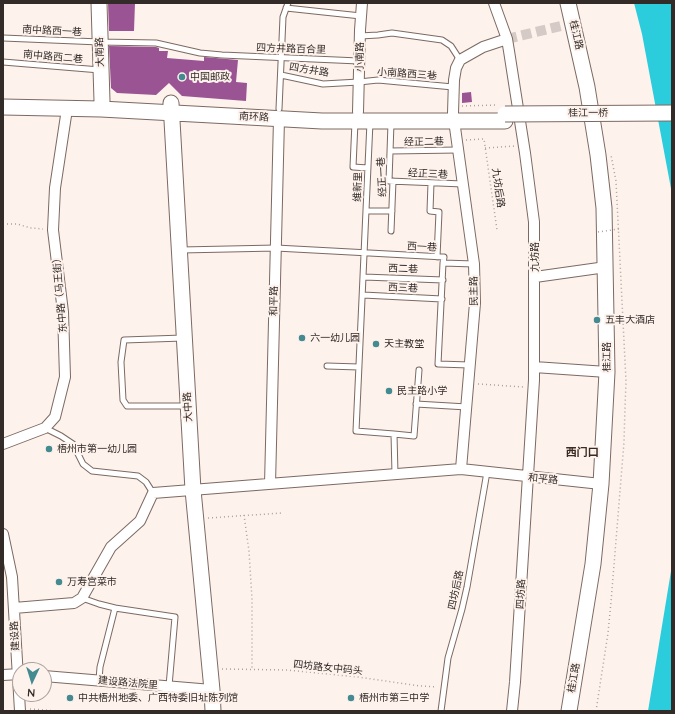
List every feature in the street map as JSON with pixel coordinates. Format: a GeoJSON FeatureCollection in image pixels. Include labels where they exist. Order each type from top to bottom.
{"type":"FeatureCollection","features":[{"type":"Feature","properties":{"kind":"street","name":"大南路"},"geometry":{"type":"LineString","coordinates":[[99,3],[102,101]]}},
{"type":"Feature","properties":{"kind":"street","name":"小南路"},"geometry":{"type":"LineString","coordinates":[[356,117],[362,3]]}},
{"type":"Feature","properties":{"kind":"street","name":"九坊路"},"geometry":{"type":"LineString","coordinates":[[494,3],[506,38],[524,146],[534,222],[534,387],[528,477]]}},
{"type":"Feature","properties":{"kind":"street","name":"桂江路"},"geometry":{"type":"LineString","coordinates":[[568,3],[587,87],[598,155],[604,208],[607,372],[601,484],[593,564],[569,711]]}},
{"type":"Feature","properties":{"kind":"street"},"geometry":{"type":"LineString","coordinates":[[460,60],[483,47],[506,38]]}},
{"type":"Feature","properties":{"kind":"street","name":"民主路"},"geometry":{"type":"LineString","coordinates":[[460,60],[454,74],[453,113],[474,264],[475,303],[461,469]]}},
{"type":"Feature","properties":{"kind":"street","name":"南环路"},"geometry":{"type":"LineString","coordinates":[[3,98],[102,101],[170,108],[356,117],[453,113],[502,113]]}},
{"type":"Feature","properties":{"kind":"street","name":"南环路"},"geometry":{"type":"LineString","coordinates":[[3,107],[67,109],[170,108]]}},
{"type":"Feature","properties":{"kind":"street","name":"大中路"},"geometry":{"type":"LineString","coordinates":[[170,108],[196,519],[213,711]]}},
{"type":"Feature","properties":{"kind":"street","name":"东中路（马王街）"},"geometry":{"type":"LineString","coordinates":[[45,428],[56,417],[65,377],[63,312],[53,230],[55,188],[67,109]]}},
{"type":"Feature","properties":{"kind":"street","name":"南环路"},"geometry":{"type":"LineString","coordinates":[[356,117],[370,121],[392,121],[453,113]]}},
{"type":"Feature","properties":{"kind":"street","name":"桂江一桥"},"geometry":{"type":"LineString","coordinates":[[502,113],[672,113]]}},
{"type":"Feature","properties":{"kind":"street","name":"桂江一桥"},"geometry":{"type":"LineString","coordinates":[[502,113],[672,120]]}},
{"type":"Feature","properties":{"kind":"street","name":"和平路"},"geometry":{"type":"LineString","coordinates":[[270,484],[279,114]]}},
{"type":"Feature","properties":{"kind":"street"},"geometry":{"type":"LineString","coordinates":[[535,277],[606,267]]}},
{"type":"Feature","properties":{"kind":"street"},"geometry":{"type":"LineString","coordinates":[[534,367],[607,372]]}},
{"type":"Feature","properties":{"kind":"street"},"geometry":{"type":"LineString","coordinates":[[3,444],[45,428]]}},
{"type":"Feature","properties":{"kind":"street","name":"和平路"},"geometry":{"type":"LineString","coordinates":[[153,493],[461,469],[601,484]]}},
{"type":"Feature","properties":{"kind":"street","name":"四坊路"},"geometry":{"type":"LineString","coordinates":[[512,711],[528,477]]}},
{"type":"Feature","properties":{"kind":"street"},"geometry":{"type":"LineString","coordinates":[[14,608],[74,603],[82,598],[111,547],[140,521],[153,493]]}},
{"type":"Feature","properties":{"kind":"street","name":"建设路"},"geometry":{"type":"LineString","coordinates":[[4,541],[12,578],[18,662]]}},
{"type":"Feature","properties":{"kind":"street","name":"建设路法院里"},"geometry":{"type":"LineString","coordinates":[[52,677],[212,690]]}},
{"type":"Feature","properties":{"kind":"lane"},"geometry":{"type":"LineString","coordinates":[[287,6],[361,16]]}},
{"type":"Feature","properties":{"kind":"lane","name":"四方井路"},"geometry":{"type":"LineString","coordinates":[[279,114],[283,17],[287,6]]}},
{"type":"Feature","properties":{"kind":"lane"},"geometry":{"type":"LineString","coordinates":[[360,36],[378,36],[392,33],[442,40],[451,46],[460,60]]}},
{"type":"Feature","properties":{"kind":"lane","name":"南中路西一巷"},"geometry":{"type":"LineString","coordinates":[[3,38],[156,43],[200,53],[222,55]]}},
{"type":"Feature","properties":{"kind":"lane","name":"四方井路百合里"},"geometry":{"type":"LineString","coordinates":[[222,55],[359,61]]}},
{"type":"Feature","properties":{"kind":"lane","name":"南中路西二巷"},"geometry":{"type":"LineString","coordinates":[[3,62],[101,70]]}},
{"type":"Feature","properties":{"kind":"lane","name":"四方井路"},"geometry":{"type":"LineString","coordinates":[[281,75],[323,84],[359,82]]}},
{"type":"Feature","properties":{"kind":"lane","name":"小南路西三巷"},"geometry":{"type":"LineString","coordinates":[[359,82],[378,80],[453,87]]}},
{"type":"Feature","properties":{"kind":"lane"},"geometry":{"type":"LineString","coordinates":[[356,117],[353,167],[368,168]]}},
{"type":"Feature","properties":{"kind":"lane","name":"维新里"},"geometry":{"type":"LineString","coordinates":[[370,121],[356,432],[394,434]]}},
{"type":"Feature","properties":{"kind":"lane","name":"经正一巷"},"geometry":{"type":"LineString","coordinates":[[391,232],[393,181],[390,181],[390,151],[392,121]]}},
{"type":"Feature","properties":{"kind":"lane","name":"经正二巷"},"geometry":{"type":"LineString","coordinates":[[390,151],[457,145]]}},
{"type":"Feature","properties":{"kind":"lane","name":"经正三巷"},"geometry":{"type":"LineString","coordinates":[[393,181],[463,184]]}},
{"type":"Feature","properties":{"kind":"lane"},"geometry":{"type":"LineString","coordinates":[[431,183],[430,211],[439,212],[438,257]]}},
{"type":"Feature","properties":{"kind":"lane"},"geometry":{"type":"LineString","coordinates":[[366,211],[392,211]]}},
{"type":"Feature","properties":{"kind":"lane","name":"西一巷"},"geometry":{"type":"LineString","coordinates":[[179,250],[276,248],[365,254],[444,257],[443,263],[474,264]]}},
{"type":"Feature","properties":{"kind":"lane"},"geometry":{"type":"LineString","coordinates":[[443,263],[438,364],[470,365]]}},
{"type":"Feature","properties":{"kind":"lane","name":"西二巷"},"geometry":{"type":"LineString","coordinates":[[364,277],[443,280]]}},
{"type":"Feature","properties":{"kind":"lane","name":"西三巷"},"geometry":{"type":"LineString","coordinates":[[362,295],[442,299]]}},
{"type":"Feature","properties":{"kind":"lane"},"geometry":{"type":"LineString","coordinates":[[184,338],[124,340],[121,362],[123,400],[127,406],[188,406]]}},
{"type":"Feature","properties":{"kind":"lane"},"geometry":{"type":"LineString","coordinates":[[327,366],[359,367]]}},
{"type":"Feature","properties":{"kind":"lane"},"geometry":{"type":"LineString","coordinates":[[395,474],[394,434],[414,436],[419,370]]}},
{"type":"Feature","properties":{"kind":"lane"},"geometry":{"type":"LineString","coordinates":[[416,404],[466,407]]}},
{"type":"Feature","properties":{"kind":"lane"},"geometry":{"type":"LineString","coordinates":[[45,428],[73,444],[83,464],[92,471],[138,476],[146,482],[153,493]]}},
{"type":"Feature","properties":{"kind":"lane","name":"四坊后路"},"geometry":{"type":"LineString","coordinates":[[441,711],[448,658],[465,594],[487,472]]}},
{"type":"Feature","properties":{"kind":"lane"},"geometry":{"type":"LineString","coordinates":[[82,598],[115,608],[175,616],[170,686]]}},
{"type":"Feature","properties":{"kind":"lane"},"geometry":{"type":"LineString","coordinates":[[99,680],[100,667],[115,608]]}},
{"type":"Feature","properties":{"kind":"path"},"geometry":{"type":"LineString","coordinates":[[453,113],[502,113]]}},
{"type":"Feature","properties":{"kind":"path"},"geometry":{"type":"LineString","coordinates":[[457,145],[484,138],[485,148],[524,146]]}},
{"type":"Feature","properties":{"kind":"path","name":"九坊后路"},"geometry":{"type":"LineString","coordinates":[[485,148],[497,230]]}},
{"type":"Feature","properties":{"kind":"path"},"geometry":{"type":"LineString","coordinates":[[3,224],[17,224],[30,228],[53,230]]}},
{"type":"Feature","properties":{"kind":"path"},"geometry":{"type":"LineString","coordinates":[[598,232],[619,229]]}},
{"type":"Feature","properties":{"kind":"path"},"geometry":{"type":"LineString","coordinates":[[469,384],[534,387]]}},
{"type":"Feature","properties":{"kind":"path"},"geometry":{"type":"LineString","coordinates":[[196,519],[282,513]]}},
{"type":"Feature","properties":{"kind":"path"},"geometry":{"type":"LineString","coordinates":[[244,515],[249,551],[252,599],[252,670]]}},
{"type":"Feature","properties":{"kind":"path","name":"四坊路女中码头"},"geometry":{"type":"LineString","coordinates":[[210,669],[287,670],[445,688]]}},
{"type":"Feature","properties":{"kind":"path"},"geometry":{"type":"LineString","coordinates":[[20,710],[59,711]]}},
{"type":"Feature","properties":{"kind":"water"},"geometry":{"type":"Polygon","coordinates":[[[634,3],[672,3],[672,194],[642,34],[634,3]]]}},
{"type":"Feature","properties":{"kind":"water"},"geometry":{"type":"Polygon","coordinates":[[[672,565],[672,711],[648,711],[649,705],[672,565]]]}},
{"type":"Feature","properties":{"kind":"building"},"geometry":{"type":"Polygon","coordinates":[[[108,3],[135,3],[134,31],[109,31],[108,3]]]}},
{"type":"Feature","properties":{"kind":"building"},"geometry":{"type":"Polygon","coordinates":[[[109,46],[156,47],[159,48],[159,51],[168,51],[167,58],[204,61],[204,57],[238,60],[236,82],[247,83],[246,101],[182,96],[169,83],[156,95],[117,93],[111,88],[109,46]]]}},
{"type":"Feature","properties":{"kind":"building"},"geometry":{"type":"Polygon","coordinates":[[[471,92],[472,102],[462,103],[462,93],[471,92]]]}},
{"type":"Feature","properties":{"kind":"tunnel"},"geometry":{"type":"LineString","coordinates":[[507,39],[573,23]]}},
{"type":"Feature","properties":{"kind":"place","name":"中国邮政"},"geometry":{"type":"Point","coordinates":[182,77]}},
{"type":"Feature","properties":{"kind":"place","name":"五丰大酒店"},"geometry":{"type":"Point","coordinates":[597,320]}},
{"type":"Feature","properties":{"kind":"place","name":"六一幼儿园"},"geometry":{"type":"Point","coordinates":[302,338]}},
{"type":"Feature","properties":{"kind":"place","name":"天主教堂"},"geometry":{"type":"Point","coordinates":[376,344]}},
{"type":"Feature","properties":{"kind":"place","name":"民主路小学"},"geometry":{"type":"Point","coordinates":[389,391]}},
{"type":"Feature","properties":{"kind":"place","name":"梧州市第一幼儿园"},"geometry":{"type":"Point","coordinates":[49,449]}},
{"type":"Feature","properties":{"kind":"place","name":"万寿宫菜市"},"geometry":{"type":"Point","coordinates":[59,582]}},
{"type":"Feature","properties":{"kind":"place","name":"中共梧州地委、广西特委旧址陈列馆"},"geometry":{"type":"Point","coordinates":[70,698]}},
{"type":"Feature","properties":{"kind":"place","name":"梧州市第三中学"},"geometry":{"type":"Point","coordinates":[351,698]}},
{"type":"Feature","properties":{"kind":"district","name":"西门口"},"geometry":{"type":"Point","coordinates":[582,453]}}]}
